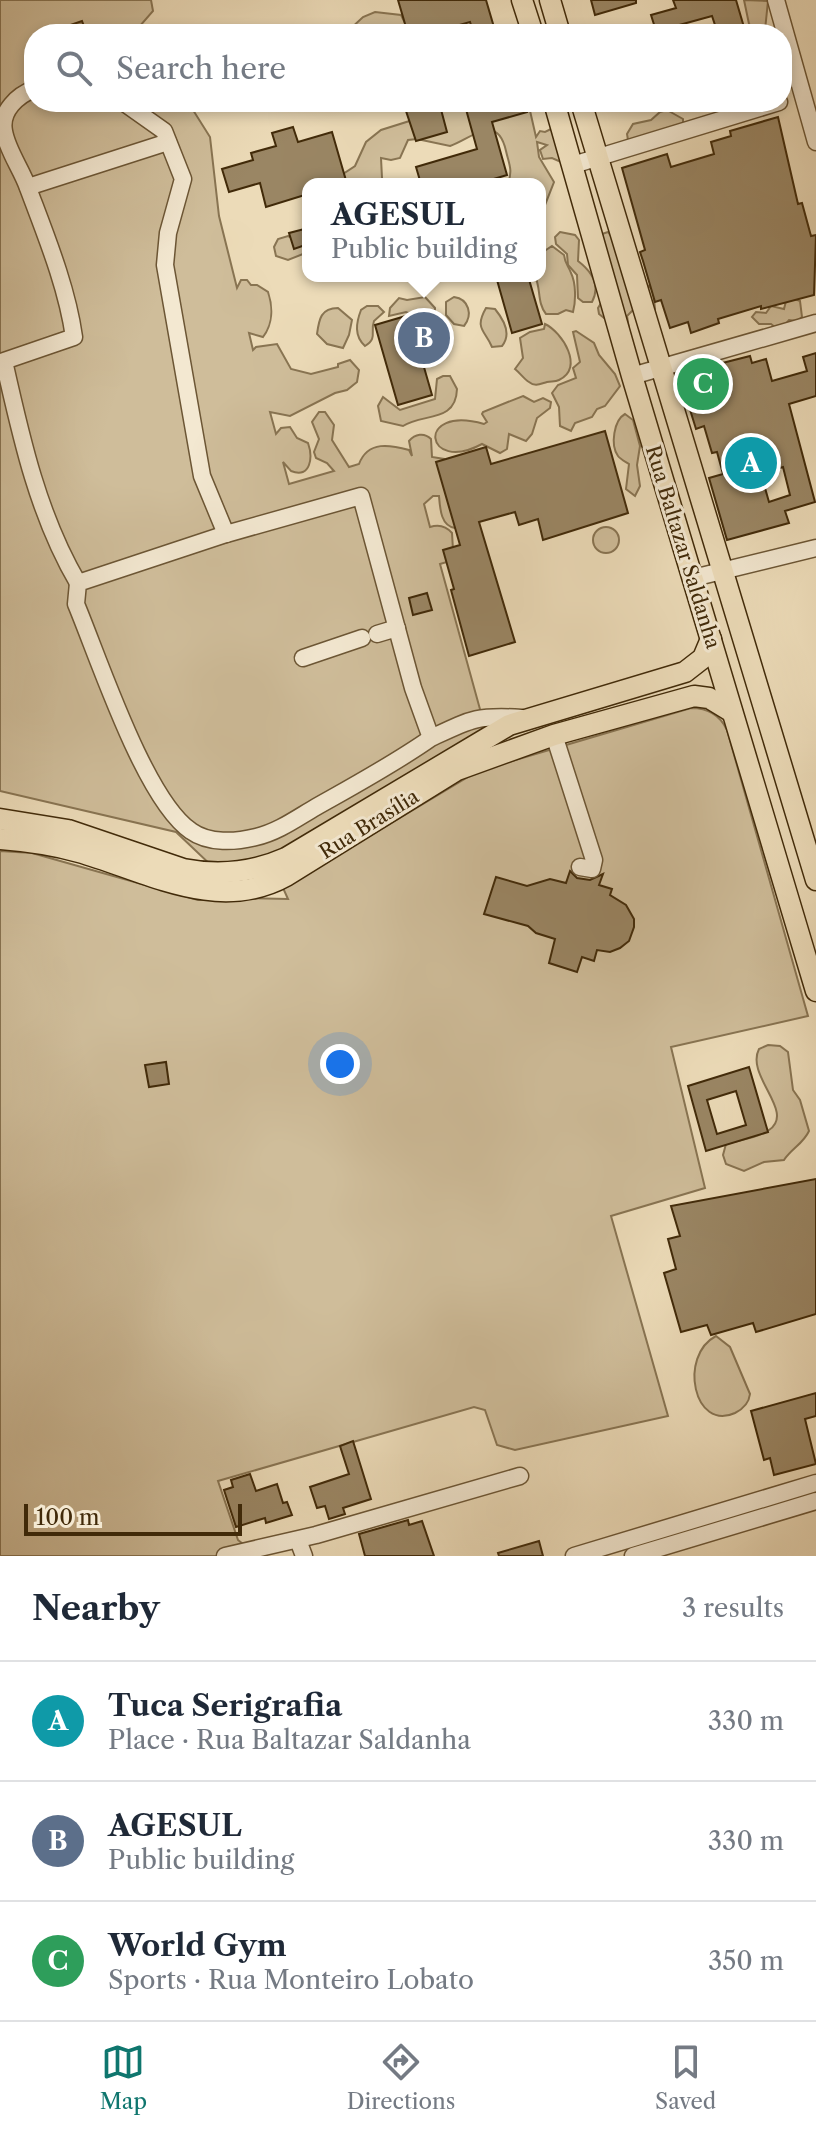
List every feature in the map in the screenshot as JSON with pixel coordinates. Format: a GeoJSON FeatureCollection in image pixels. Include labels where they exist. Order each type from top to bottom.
{"type":"FeatureCollection","features":[{"type":"Feature","properties":{"kind":"main road"},"geometry":{"type":"LineString","coordinates":[[522,0],[530,24]]}},
{"type":"Feature","properties":{"kind":"main road"},"geometry":{"type":"LineString","coordinates":[[550,0],[557,24]]}},
{"type":"Feature","properties":{"kind":"main road","name":"Rua Baltazar Saldanha"},"geometry":{"type":"LineString","coordinates":[[557,112],[632,376],[708,575],[816,881]]}},
{"type":"Feature","properties":{"kind":"main road","name":"Rua Baltazar Saldanha"},"geometry":{"type":"LineString","coordinates":[[584,112],[661,367],[708,575],[711,639],[816,991]]}},
{"type":"Feature","properties":{"kind":"main road","name":"Rua Brasília"},"geometry":{"type":"LineString","coordinates":[[0,819],[68,830],[183,869],[245,872],[286,858],[509,725],[685,672],[703,658],[711,639]]}},
{"type":"Feature","properties":{"kind":"main road","name":"Rua Brasília"},"geometry":{"type":"LineString","coordinates":[[0,839],[78,851],[191,889],[256,888],[286,876],[457,770],[554,735],[694,696],[709,698],[732,712]]}},
{"type":"Feature","properties":{"kind":"main road"},"geometry":{"type":"LineString","coordinates":[[786,890],[816,881]]}},
{"type":"Feature","properties":{"kind":"street"},"geometry":{"type":"LineString","coordinates":[[776,0],[785,24]]}},
{"type":"Feature","properties":{"kind":"street"},"geometry":{"type":"LineString","coordinates":[[792,45],[809,93],[816,142]]}},
{"type":"Feature","properties":{"kind":"street"},"geometry":{"type":"LineString","coordinates":[[24,93],[11,105],[4,131],[28,187],[70,310],[74,337],[4,361],[23,444],[40,499],[65,561],[78,583],[76,604],[142,766],[173,814],[191,831],[205,837],[233,841],[276,831],[431,738],[474,718],[533,718]]}},
{"type":"Feature","properties":{"kind":"street"},"geometry":{"type":"LineString","coordinates":[[137,112],[164,131],[183,179],[168,233],[165,265],[202,476],[226,534]]}},
{"type":"Feature","properties":{"kind":"street"},"geometry":{"type":"LineString","coordinates":[[573,165],[746,112]]}},
{"type":"Feature","properties":{"kind":"street"},"geometry":{"type":"LineString","coordinates":[[28,187],[168,142]]}},
{"type":"Feature","properties":{"kind":"street"},"geometry":{"type":"LineString","coordinates":[[632,376],[816,323]]}},
{"type":"Feature","properties":{"kind":"street"},"geometry":{"type":"LineString","coordinates":[[78,583],[226,534],[361,496],[413,688],[431,738]]}},
{"type":"Feature","properties":{"kind":"street"},"geometry":{"type":"LineString","coordinates":[[708,575],[816,548]]}},
{"type":"Feature","properties":{"kind":"street"},"geometry":{"type":"LineString","coordinates":[[303,658],[397,628]]}},
{"type":"Feature","properties":{"kind":"street"},"geometry":{"type":"LineString","coordinates":[[591,702],[597,723]]}},
{"type":"Feature","properties":{"kind":"street"},"geometry":{"type":"LineString","coordinates":[[554,735],[594,860],[592,869],[580,867]]}},
{"type":"Feature","properties":{"kind":"street"},"geometry":{"type":"LineString","coordinates":[[225,1556],[301,1548],[520,1476]]}},
{"type":"Feature","properties":{"kind":"street"},"geometry":{"type":"LineString","coordinates":[[633,1556],[816,1483]]}},
{"type":"Feature","properties":{"kind":"street"},"geometry":{"type":"LineString","coordinates":[[574,1556],[742,1514],[816,1501]]}},
{"type":"Feature","properties":{"kind":"shaded area"},"geometry":{"type":"Polygon","coordinates":[[[0,0],[151,0],[153,11],[142,24],[24,24],[24,112],[194,112],[210,137],[219,216],[237,288],[241,280],[247,280],[268,292],[270,298],[269,327],[263,337],[249,333],[253,350],[277,344],[291,369],[311,374],[338,367],[338,364],[350,360],[359,370],[357,382],[347,390],[290,416],[270,412],[276,434],[281,428],[290,427],[297,438],[308,443],[310,449],[309,465],[303,472],[291,471],[283,462],[289,484],[334,471],[316,458],[314,452],[319,439],[312,422],[319,412],[325,412],[334,425],[332,440],[349,467],[359,464],[368,451],[381,446],[409,450],[412,456],[409,441],[417,435],[431,439],[432,457],[444,459],[454,484],[455,528],[444,520],[439,496],[433,496],[424,504],[430,527],[442,526],[452,533],[453,550],[447,562],[440,564],[486,731],[291,851],[216,870],[176,832],[0,791],[0,0]]]}},
{"type":"Feature","properties":{"kind":"shaded area"},"geometry":{"type":"Polygon","coordinates":[[[744,0],[768,1],[766,24],[749,24],[744,0]]]}},
{"type":"Feature","properties":{"kind":"shaded area"},"geometry":{"type":"Polygon","coordinates":[[[375,12],[401,15],[406,24],[356,24],[375,12]]]}},
{"type":"Feature","properties":{"kind":"shaded area"},"geometry":{"type":"Polygon","coordinates":[[[431,112],[530,112],[536,137],[540,131],[553,128],[561,162],[552,158],[543,159],[540,150],[547,145],[537,142],[539,157],[554,182],[546,202],[546,178],[509,178],[509,163],[502,139],[490,130],[450,146],[408,140],[400,158],[381,158],[382,178],[339,178],[355,166],[366,142],[381,130],[431,112]]]}},
{"type":"Feature","properties":{"kind":"shaded area"},"geometry":{"type":"Polygon","coordinates":[[[660,112],[671,112],[683,119],[683,126],[633,144],[628,140],[627,134],[633,124],[651,120],[660,112]]]}},
{"type":"Feature","properties":{"kind":"shaded area"},"geometry":{"type":"Polygon","coordinates":[[[560,232],[575,235],[579,240],[578,261],[591,274],[595,284],[592,302],[583,302],[578,298],[577,275],[568,265],[567,254],[556,244],[555,237],[560,232]]]}},
{"type":"Feature","properties":{"kind":"shaded area"},"geometry":{"type":"Polygon","coordinates":[[[608,232],[653,290],[655,309],[645,341],[633,310],[627,316],[631,342],[606,316],[604,318],[599,314],[598,308],[603,300],[602,234],[608,232]]]}},
{"type":"Feature","properties":{"kind":"shaded area"},"geometry":{"type":"Polygon","coordinates":[[[288,236],[302,243],[302,254],[288,260],[276,256],[274,247],[278,239],[288,236]]]}},
{"type":"Feature","properties":{"kind":"shaded area"},"geometry":{"type":"Polygon","coordinates":[[[552,246],[564,255],[573,277],[573,312],[566,310],[546,314],[541,305],[537,282],[546,282],[546,250],[552,246]]]}},
{"type":"Feature","properties":{"kind":"shaded area"},"geometry":{"type":"Polygon","coordinates":[[[425,297],[435,308],[434,334],[440,350],[437,361],[429,360],[421,348],[418,317],[406,312],[389,316],[390,308],[399,298],[425,297]]]}},
{"type":"Feature","properties":{"kind":"shaded area"},"geometry":{"type":"Polygon","coordinates":[[[454,297],[463,301],[468,308],[464,326],[454,324],[446,315],[446,302],[454,297]]]}},
{"type":"Feature","properties":{"kind":"shaded area"},"geometry":{"type":"Polygon","coordinates":[[[786,301],[800,301],[802,317],[797,321],[789,320],[784,326],[776,328],[771,324],[759,324],[752,317],[756,312],[766,313],[771,306],[784,309],[786,301]]]}},
{"type":"Feature","properties":{"kind":"shaded area"},"geometry":{"type":"Polygon","coordinates":[[[367,306],[378,306],[384,312],[374,321],[373,337],[365,346],[359,338],[357,324],[361,310],[367,306]]]}},
{"type":"Feature","properties":{"kind":"shaded area"},"geometry":{"type":"Polygon","coordinates":[[[338,308],[352,320],[343,348],[327,344],[317,334],[322,315],[338,308]]]}},
{"type":"Feature","properties":{"kind":"shaded area"},"geometry":{"type":"Polygon","coordinates":[[[486,308],[495,309],[504,322],[507,332],[502,346],[492,347],[482,329],[481,321],[486,308]]]}},
{"type":"Feature","properties":{"kind":"shaded area"},"geometry":{"type":"Polygon","coordinates":[[[545,324],[564,342],[570,367],[559,380],[538,385],[527,381],[515,369],[523,358],[520,338],[544,329],[545,324]]]}},
{"type":"Feature","properties":{"kind":"shaded area"},"geometry":{"type":"Polygon","coordinates":[[[573,332],[594,343],[620,386],[605,406],[597,409],[592,417],[575,423],[571,431],[560,426],[559,407],[552,393],[558,385],[576,378],[573,368],[580,362],[573,332]]]}},
{"type":"Feature","properties":{"kind":"shaded area"},"geometry":{"type":"Polygon","coordinates":[[[450,376],[457,389],[455,400],[445,412],[403,426],[381,421],[378,406],[383,397],[400,410],[435,399],[437,379],[450,376]]]}},
{"type":"Feature","properties":{"kind":"shaded area"},"geometry":{"type":"Polygon","coordinates":[[[523,396],[534,402],[543,398],[551,402],[550,408],[537,418],[526,441],[509,434],[507,449],[500,453],[482,444],[463,451],[448,451],[439,446],[435,438],[446,423],[461,420],[484,424],[487,422],[483,412],[523,396]]]}},
{"type":"Feature","properties":{"kind":"shaded area"},"geometry":{"type":"Polygon","coordinates":[[[625,414],[633,420],[640,446],[637,465],[640,486],[635,496],[626,489],[629,464],[618,456],[614,446],[616,427],[625,414]]]}},
{"type":"Feature","properties":{"kind":"shaded area"},"geometry":{"type":"Polygon","coordinates":[[[606,527],[616,530],[619,540],[616,550],[606,553],[596,550],[593,540],[596,530],[606,527]]]}},
{"type":"Feature","properties":{"kind":"shaded area"},"geometry":{"type":"Polygon","coordinates":[[[691,708],[713,713],[727,730],[808,1016],[671,1047],[705,1188],[611,1216],[668,1416],[515,1450],[497,1445],[485,1410],[474,1407],[218,1481],[238,1540],[258,1556],[0,1556],[0,851],[32,853],[198,900],[288,899],[283,888],[478,771],[691,708]]]}},
{"type":"Feature","properties":{"kind":"shaded area"},"geometry":{"type":"Polygon","coordinates":[[[768,1045],[780,1046],[788,1052],[793,1090],[800,1100],[809,1131],[784,1160],[764,1162],[744,1171],[726,1164],[723,1155],[726,1144],[759,1135],[776,1122],[774,1104],[758,1071],[759,1049],[768,1045]]]}},
{"type":"Feature","properties":{"kind":"shaded area"},"geometry":{"type":"Polygon","coordinates":[[[716,1336],[730,1347],[750,1394],[741,1410],[721,1416],[709,1412],[701,1402],[695,1374],[697,1359],[704,1346],[716,1336]]]}},
{"type":"Feature","properties":{"kind":"building"},"geometry":{"type":"Polygon","coordinates":[[[398,0],[486,0],[493,24],[470,22],[405,24],[398,0]]]}},
{"type":"Feature","properties":{"kind":"building"},"geometry":{"type":"Polygon","coordinates":[[[591,0],[636,0],[636,3],[595,15],[591,0]]]}},
{"type":"Feature","properties":{"kind":"building"},"geometry":{"type":"Polygon","coordinates":[[[673,0],[736,0],[743,24],[715,24],[712,16],[683,24],[654,24],[651,15],[676,8],[673,0]]]}},
{"type":"Feature","properties":{"kind":"building"},"geometry":{"type":"Polygon","coordinates":[[[406,112],[442,112],[447,132],[416,141],[406,112]]]}},
{"type":"Feature","properties":{"kind":"building"},"geometry":{"type":"Polygon","coordinates":[[[467,112],[527,112],[492,122],[507,175],[497,178],[419,178],[416,167],[477,149],[467,112]]]}},
{"type":"Feature","properties":{"kind":"building"},"geometry":{"type":"Polygon","coordinates":[[[778,117],[798,204],[802,203],[811,236],[816,235],[814,295],[718,319],[719,323],[691,333],[688,322],[670,328],[661,300],[655,302],[640,252],[645,250],[622,168],[667,154],[671,167],[714,154],[711,142],[731,136],[730,131],[778,117]]]}},
{"type":"Feature","properties":{"kind":"building"},"geometry":{"type":"Polygon","coordinates":[[[293,127],[298,142],[332,132],[345,178],[302,178],[302,196],[266,207],[260,183],[229,192],[222,169],[253,160],[251,153],[276,146],[272,133],[293,127]]]}},
{"type":"Feature","properties":{"kind":"building"},"geometry":{"type":"Polygon","coordinates":[[[302,230],[302,246],[294,249],[289,233],[302,230]]]}},
{"type":"Feature","properties":{"kind":"building"},"geometry":{"type":"Polygon","coordinates":[[[498,282],[530,282],[542,324],[512,333],[498,282]]]}},
{"type":"Feature","properties":{"kind":"building"},"geometry":{"type":"Polygon","coordinates":[[[409,315],[432,395],[398,405],[375,325],[409,315]]]}},
{"type":"Feature","properties":{"kind":"building"},"geometry":{"type":"Polygon","coordinates":[[[816,353],[816,396],[789,404],[815,502],[785,511],[789,523],[727,540],[709,478],[723,474],[717,452],[712,453],[704,426],[696,429],[679,374],[750,356],[752,363],[766,359],[772,381],[807,371],[803,357],[816,353]],[[783,467],[761,474],[769,502],[790,495],[783,467]]]}},
{"type":"Feature","properties":{"kind":"building"},"geometry":{"type":"Polygon","coordinates":[[[605,431],[628,513],[543,540],[538,519],[519,525],[515,512],[479,522],[515,642],[469,656],[443,550],[460,545],[436,462],[486,447],[491,464],[605,431]]]}},
{"type":"Feature","properties":{"kind":"building"},"geometry":{"type":"Polygon","coordinates":[[[427,593],[432,610],[413,615],[409,598],[427,593]]]}},
{"type":"Feature","properties":{"kind":"building"},"geometry":{"type":"Polygon","coordinates":[[[570,871],[577,878],[590,880],[603,874],[599,885],[612,889],[610,895],[626,905],[634,919],[629,941],[610,952],[597,950],[594,961],[582,957],[577,972],[549,963],[555,939],[536,933],[528,926],[484,914],[496,877],[527,886],[550,879],[566,883],[570,871]]]}},
{"type":"Feature","properties":{"kind":"building"},"geometry":{"type":"Polygon","coordinates":[[[166,1062],[169,1084],[149,1087],[145,1065],[166,1062]]]}},
{"type":"Feature","properties":{"kind":"building"},"geometry":{"type":"Polygon","coordinates":[[[749,1067],[768,1132],[706,1151],[688,1086],[749,1067]],[[736,1091],[707,1100],[717,1134],[746,1125],[736,1091]]]}},
{"type":"Feature","properties":{"kind":"building"},"geometry":{"type":"Polygon","coordinates":[[[816,1179],[816,1314],[756,1332],[753,1323],[711,1335],[707,1325],[681,1332],[664,1273],[676,1269],[668,1239],[680,1236],[671,1206],[816,1179]]]}},
{"type":"Feature","properties":{"kind":"building"},"geometry":{"type":"Polygon","coordinates":[[[816,1393],[816,1416],[805,1419],[816,1464],[774,1475],[770,1458],[764,1460],[751,1411],[816,1393]]]}},
{"type":"Feature","properties":{"kind":"building"},"geometry":{"type":"Polygon","coordinates":[[[353,1441],[371,1499],[343,1508],[345,1514],[329,1519],[325,1506],[317,1508],[310,1487],[349,1474],[340,1446],[353,1441]]]}},
{"type":"Feature","properties":{"kind":"building"},"geometry":{"type":"Polygon","coordinates":[[[250,1474],[256,1491],[277,1484],[283,1503],[287,1502],[292,1515],[266,1523],[265,1518],[236,1527],[224,1490],[233,1487],[231,1480],[250,1474]]]}},
{"type":"Feature","properties":{"kind":"building"},"geometry":{"type":"Polygon","coordinates":[[[408,1520],[409,1525],[422,1521],[434,1556],[365,1556],[359,1534],[408,1520]]]}},
{"type":"Feature","properties":{"kind":"building"},"geometry":{"type":"Polygon","coordinates":[[[539,1541],[543,1556],[499,1556],[498,1553],[539,1541]]]}},
{"type":"Feature","properties":{"kind":"place","name":"AGESUL"},"geometry":{"type":"Point","coordinates":[424,338]}},
{"type":"Feature","properties":{"kind":"place","name":"World Gym"},"geometry":{"type":"Point","coordinates":[703,384]}},
{"type":"Feature","properties":{"kind":"place","name":"Tuca Serigrafia"},"geometry":{"type":"Point","coordinates":[751,463]}}]}
